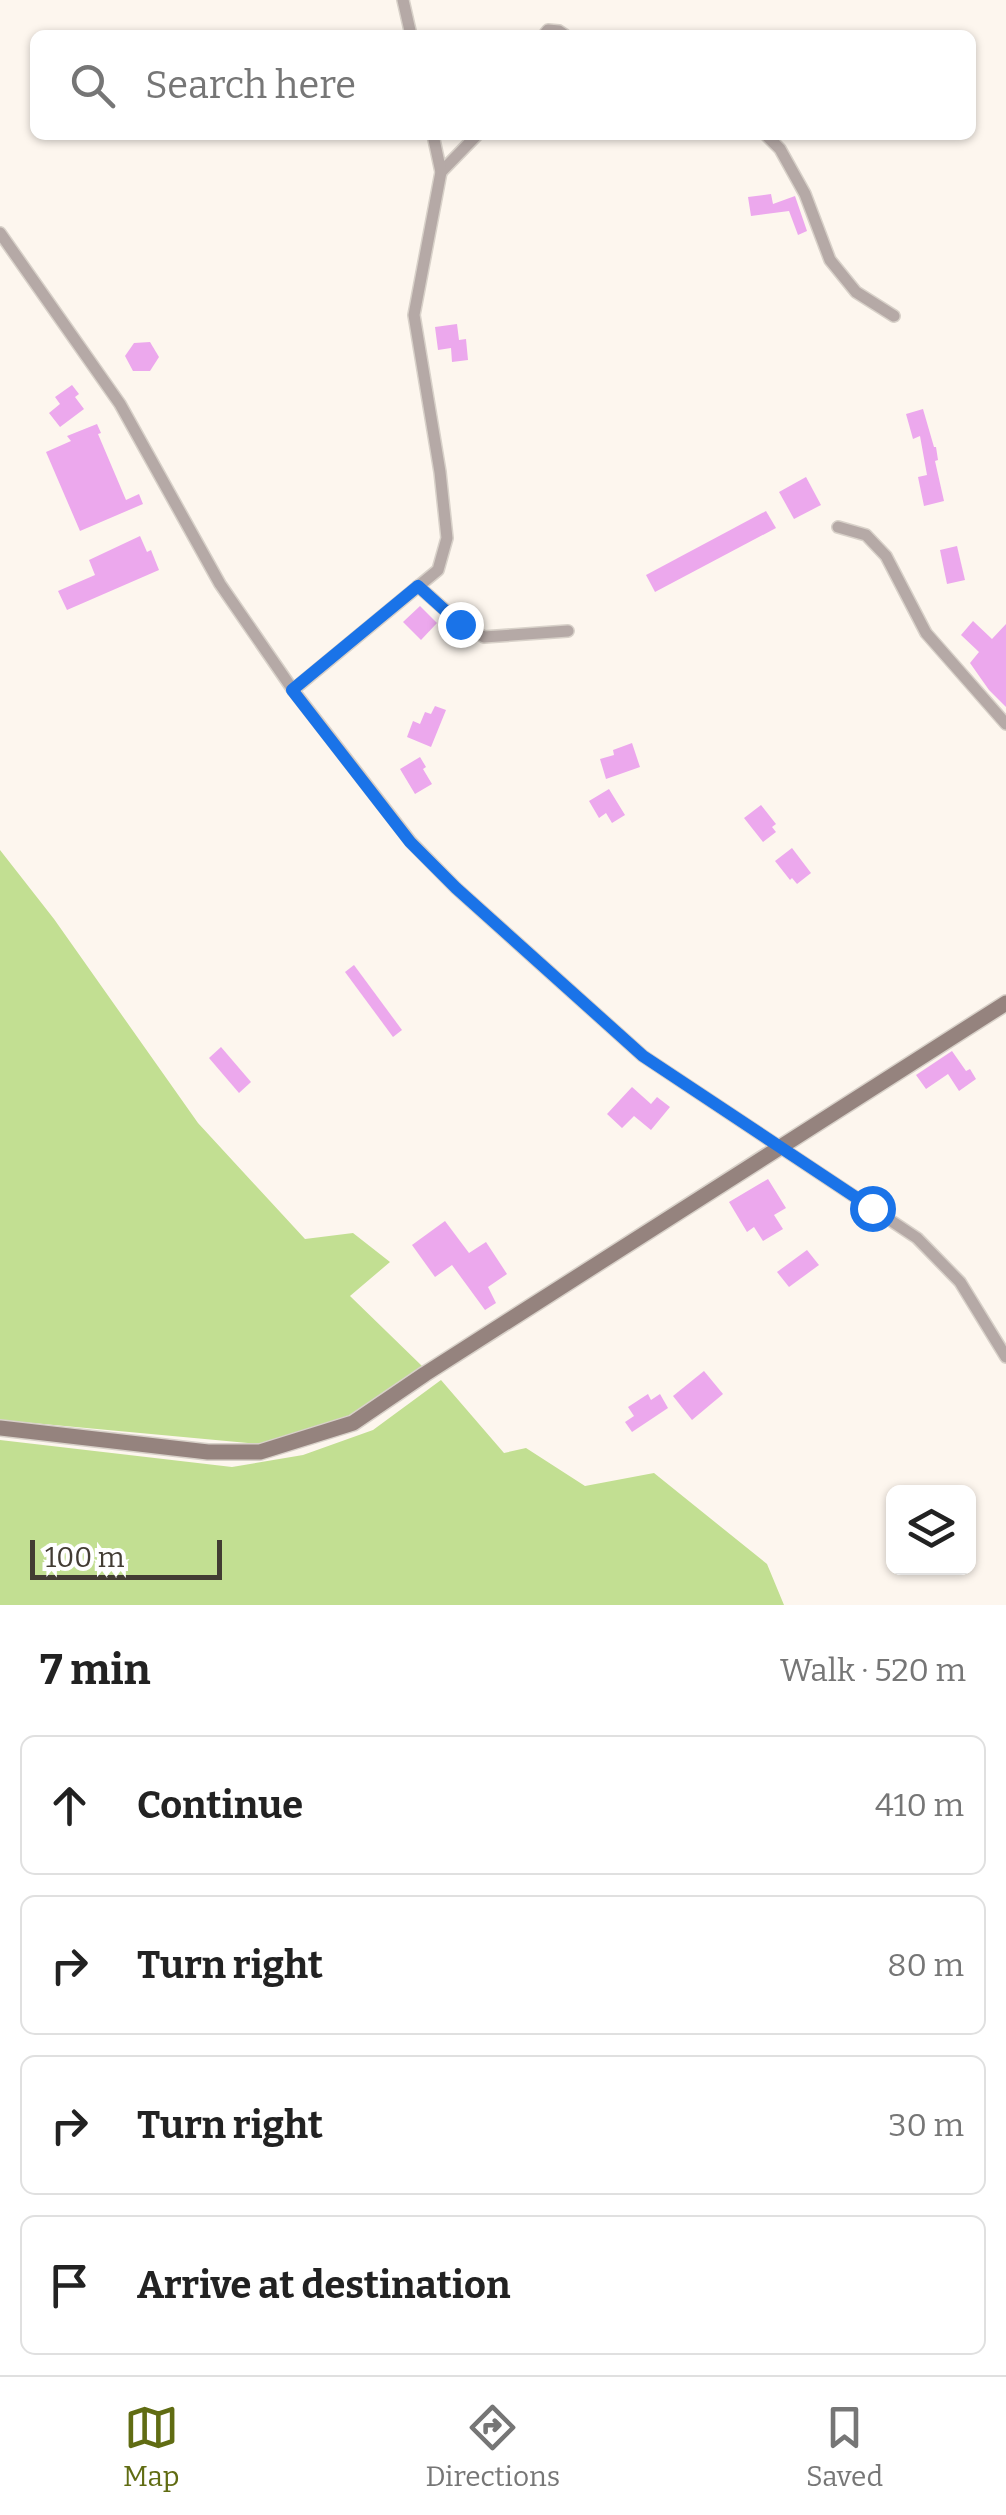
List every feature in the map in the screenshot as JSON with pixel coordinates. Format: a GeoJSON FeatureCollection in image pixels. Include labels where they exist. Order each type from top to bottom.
{"type":"FeatureCollection","features":[{"type":"Feature","properties":{"kind":"street"},"geometry":{"type":"LineString","coordinates":[[403,0],[410,30]]}},
{"type":"Feature","properties":{"kind":"street"},"geometry":{"type":"LineString","coordinates":[[292,690],[438,570],[447,538],[414,315],[441,172],[434,140]]}},
{"type":"Feature","properties":{"kind":"street"},"geometry":{"type":"LineString","coordinates":[[441,172],[472,140]]}},
{"type":"Feature","properties":{"kind":"street"},"geometry":{"type":"LineString","coordinates":[[771,140],[805,194],[830,260],[856,292],[894,316]]}},
{"type":"Feature","properties":{"kind":"street"},"geometry":{"type":"LineString","coordinates":[[0,233],[120,404],[220,584],[292,690],[410,842],[643,1056],[917,1238],[960,1282],[1006,1356]]}},
{"type":"Feature","properties":{"kind":"street"},"geometry":{"type":"LineString","coordinates":[[838,527],[866,536],[886,556],[926,633],[1006,724]]}},
{"type":"Feature","properties":{"kind":"street"},"geometry":{"type":"LineString","coordinates":[[418,586],[460,624],[484,637],[568,631]]}},
{"type":"Feature","properties":{"kind":"street"},"geometry":{"type":"LineString","coordinates":[[0,1428],[208,1452],[260,1452],[354,1422],[1006,1003]]}},
{"type":"Feature","properties":{"kind":"green space"},"geometry":{"type":"Polygon","coordinates":[[[0,850],[54,919],[198,1123],[305,1239],[353,1233],[390,1262],[350,1296],[422,1366],[342,1421],[259,1444],[0,1420],[0,850]]]}},
{"type":"Feature","properties":{"kind":"green space"},"geometry":{"type":"Polygon","coordinates":[[[441,1380],[504,1453],[526,1448],[585,1486],[654,1473],[767,1564],[784,1605],[0,1605],[0,1440],[232,1467],[303,1455],[373,1430],[441,1380]]]}},
{"type":"Feature","properties":{"kind":"building"},"geometry":{"type":"Polygon","coordinates":[[[771,194],[773,204],[795,196],[807,231],[798,235],[789,211],[751,216],[748,197],[771,194]]]}},
{"type":"Feature","properties":{"kind":"building"},"geometry":{"type":"Polygon","coordinates":[[[457,324],[459,340],[466,339],[468,360],[452,362],[451,348],[438,350],[435,327],[457,324]]]}},
{"type":"Feature","properties":{"kind":"building"},"geometry":{"type":"Polygon","coordinates":[[[150,342],[159,357],[150,371],[133,371],[125,356],[134,343],[150,342]]]}},
{"type":"Feature","properties":{"kind":"building"},"geometry":{"type":"Polygon","coordinates":[[[72,385],[84,409],[60,427],[49,413],[60,404],[55,397],[72,385]]]}},
{"type":"Feature","properties":{"kind":"building"},"geometry":{"type":"Polygon","coordinates":[[[923,409],[936,447],[935,461],[944,501],[924,506],[918,477],[927,475],[920,436],[913,439],[906,414],[923,409]]]}},
{"type":"Feature","properties":{"kind":"building"},"geometry":{"type":"Polygon","coordinates":[[[97,424],[126,500],[139,494],[143,504],[80,531],[46,452],[71,441],[67,436],[97,424]]]}},
{"type":"Feature","properties":{"kind":"building"},"geometry":{"type":"Polygon","coordinates":[[[806,477],[821,505],[794,519],[779,492],[806,477]]]}},
{"type":"Feature","properties":{"kind":"building"},"geometry":{"type":"Polygon","coordinates":[[[766,511],[776,528],[655,592],[646,575],[766,511]]]}},
{"type":"Feature","properties":{"kind":"building"},"geometry":{"type":"Polygon","coordinates":[[[140,536],[159,570],[67,610],[58,591],[95,575],[89,560],[140,536]]]}},
{"type":"Feature","properties":{"kind":"building"},"geometry":{"type":"Polygon","coordinates":[[[957,546],[965,580],[947,584],[940,550],[957,546]]]}},
{"type":"Feature","properties":{"kind":"building"},"geometry":{"type":"Polygon","coordinates":[[[420,606],[437,623],[421,640],[403,622],[420,606]]]}},
{"type":"Feature","properties":{"kind":"building"},"geometry":{"type":"Polygon","coordinates":[[[973,621],[992,639],[1006,624],[1006,707],[970,663],[979,652],[961,635],[973,621]]]}},
{"type":"Feature","properties":{"kind":"building"},"geometry":{"type":"Polygon","coordinates":[[[435,706],[446,710],[431,747],[407,737],[413,721],[420,724],[425,712],[431,714],[435,706]]]}},
{"type":"Feature","properties":{"kind":"building"},"geometry":{"type":"Polygon","coordinates":[[[632,743],[640,767],[606,779],[600,759],[632,743]]]}},
{"type":"Feature","properties":{"kind":"building"},"geometry":{"type":"Polygon","coordinates":[[[420,757],[432,784],[415,794],[400,769],[420,757]]]}},
{"type":"Feature","properties":{"kind":"building"},"geometry":{"type":"Polygon","coordinates":[[[609,789],[625,815],[612,823],[606,813],[599,818],[589,801],[609,789]]]}},
{"type":"Feature","properties":{"kind":"building"},"geometry":{"type":"Polygon","coordinates":[[[761,805],[776,824],[772,827],[776,832],[763,842],[744,818],[761,805]]]}},
{"type":"Feature","properties":{"kind":"building"},"geometry":{"type":"Polygon","coordinates":[[[792,848],[811,873],[797,884],[775,861],[792,848]]]}},
{"type":"Feature","properties":{"kind":"building"},"geometry":{"type":"Polygon","coordinates":[[[354,965],[402,1030],[393,1037],[345,972],[354,965]]]}},
{"type":"Feature","properties":{"kind":"building"},"geometry":{"type":"Polygon","coordinates":[[[221,1047],[251,1082],[239,1093],[209,1058],[221,1047]]]}},
{"type":"Feature","properties":{"kind":"building"},"geometry":{"type":"Polygon","coordinates":[[[952,1051],[976,1079],[959,1091],[948,1074],[926,1089],[916,1075],[952,1051]]]}},
{"type":"Feature","properties":{"kind":"building"},"geometry":{"type":"Polygon","coordinates":[[[632,1087],[651,1104],[657,1097],[670,1107],[651,1130],[634,1116],[622,1128],[607,1114],[632,1087]]]}},
{"type":"Feature","properties":{"kind":"building"},"geometry":{"type":"Polygon","coordinates":[[[768,1179],[786,1208],[774,1215],[783,1229],[763,1241],[754,1227],[747,1232],[729,1202],[768,1179]]]}},
{"type":"Feature","properties":{"kind":"building"},"geometry":{"type":"Polygon","coordinates":[[[445,1221],[469,1253],[486,1242],[507,1274],[488,1287],[496,1303],[485,1310],[452,1265],[435,1277],[412,1245],[445,1221]]]}},
{"type":"Feature","properties":{"kind":"building"},"geometry":{"type":"Polygon","coordinates":[[[807,1250],[819,1265],[789,1287],[777,1272],[807,1250]]]}},
{"type":"Feature","properties":{"kind":"building"},"geometry":{"type":"Polygon","coordinates":[[[704,1371],[723,1394],[692,1420],[673,1396],[704,1371]]]}},
{"type":"Feature","properties":{"kind":"building"},"geometry":{"type":"Polygon","coordinates":[[[648,1394],[651,1400],[660,1394],[668,1408],[632,1432],[625,1422],[634,1416],[628,1407],[648,1394]]]}},
{"type":"Feature","properties":{"kind":"route"},"geometry":{"type":"LineString","coordinates":[[460,624],[418,586],[292,690],[410,842],[643,1056],[872,1208]]}}]}
